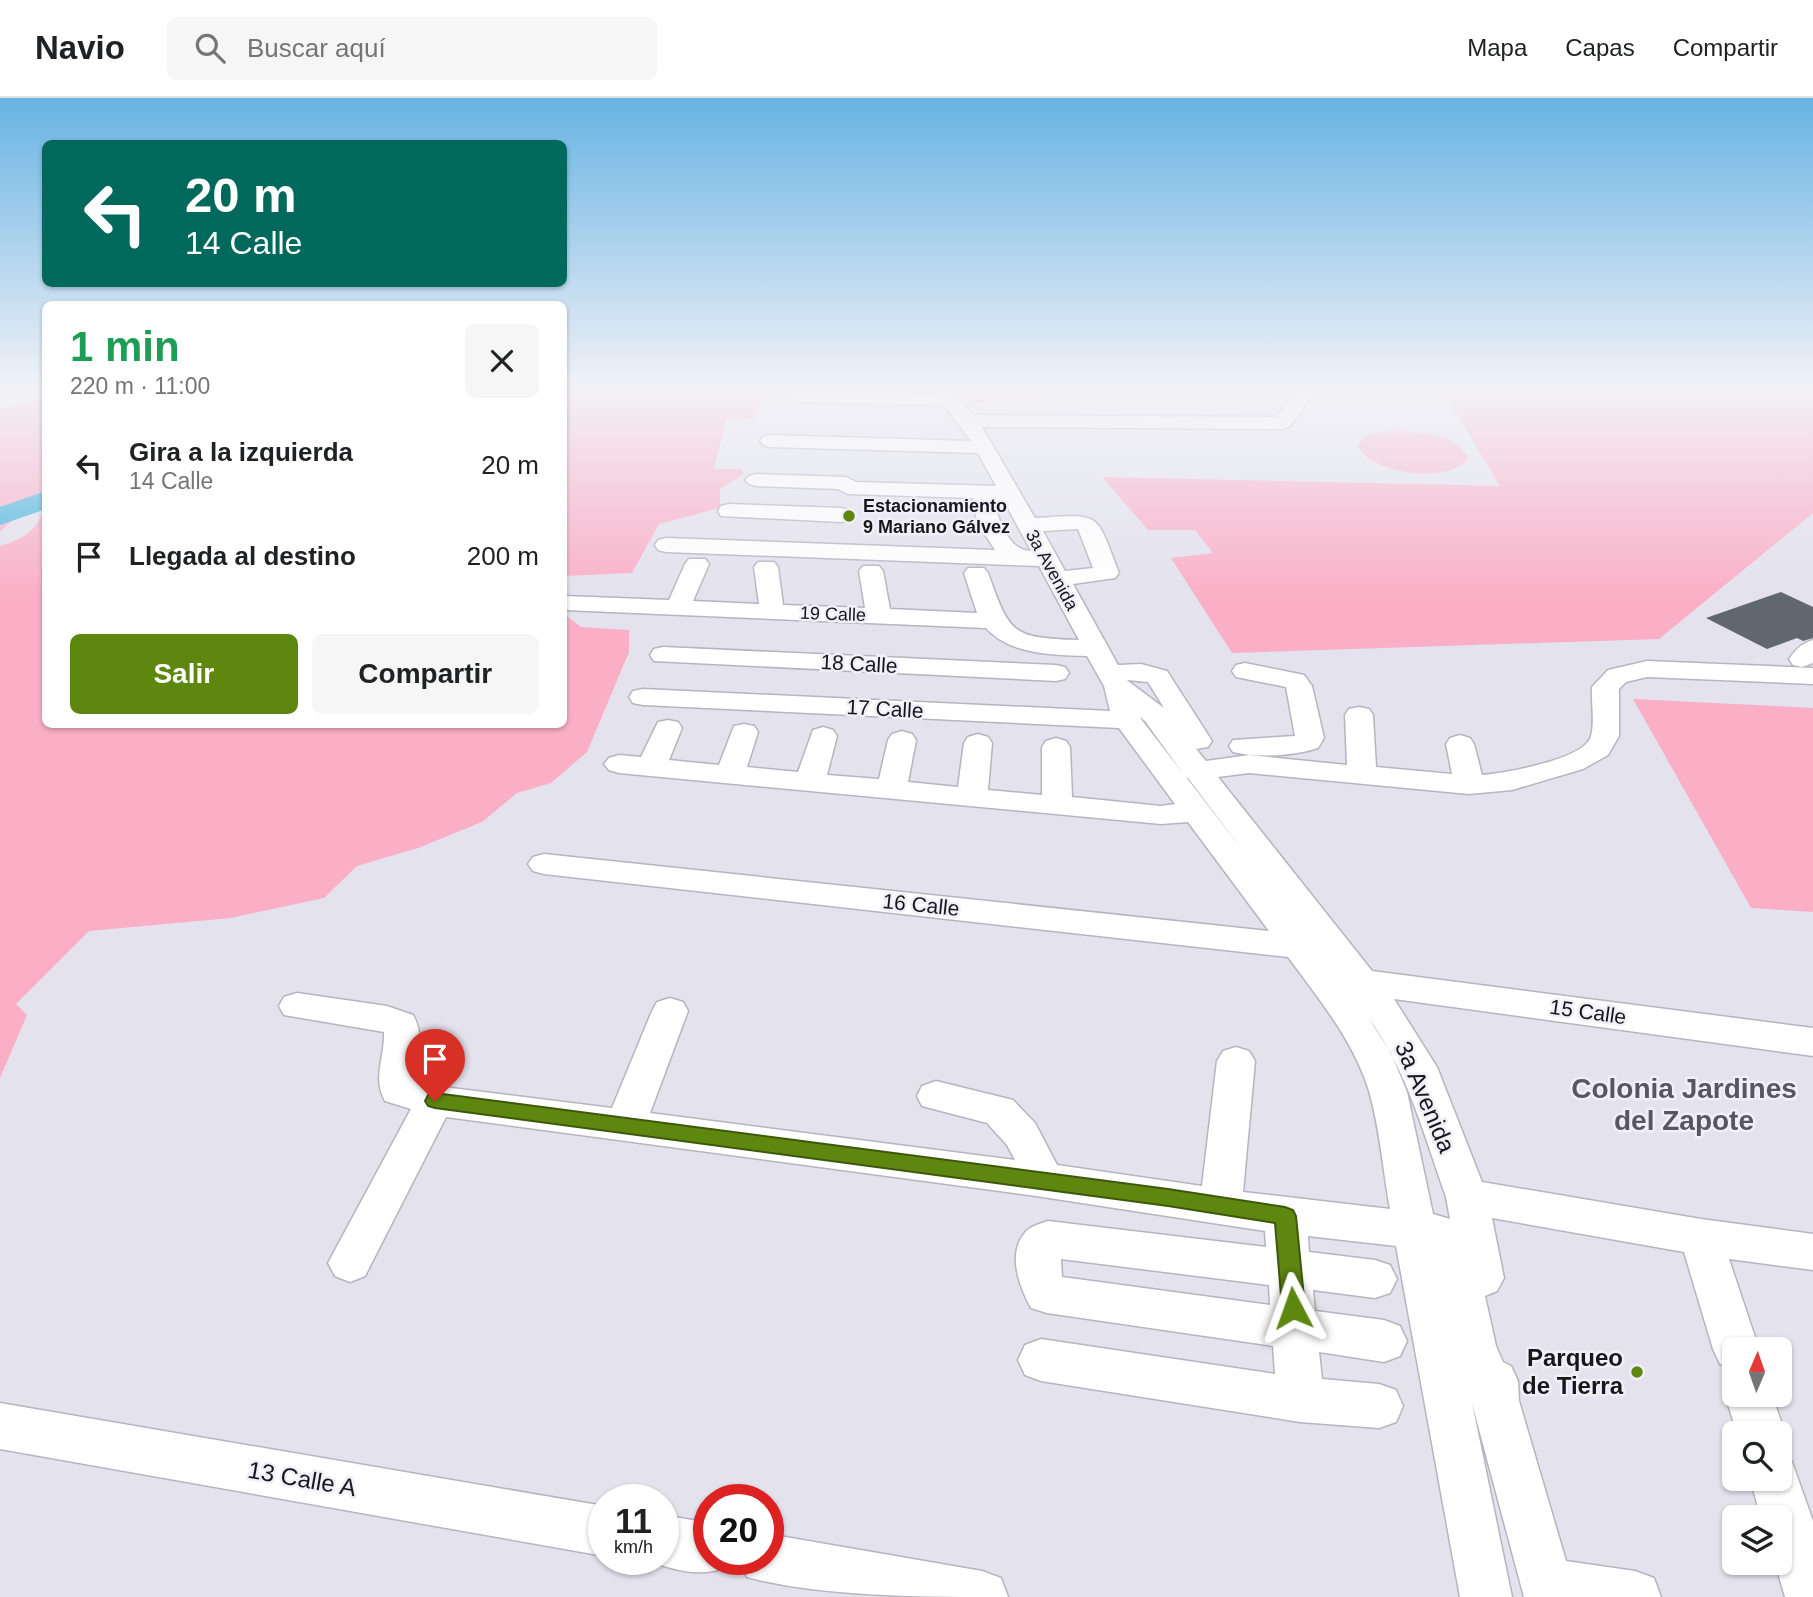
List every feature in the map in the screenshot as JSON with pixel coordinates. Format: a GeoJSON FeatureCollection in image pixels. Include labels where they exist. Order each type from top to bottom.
{"type":"FeatureCollection","features":[{"type":"Feature","properties":{"kind":"street","name":"3a Avenida"},"geometry":{"type":"LineString","coordinates":[[990,457],[1118,693],[1194,812],[1333,992],[1372,1054],[1388,1092],[1486,1597]]}},
{"type":"Feature","properties":{"kind":"street"},"geometry":{"type":"LineString","coordinates":[[756,480],[846,483],[840,510]]}},
{"type":"Feature","properties":{"kind":"street"},"geometry":{"type":"LineString","coordinates":[[1008,490],[982,502],[998,539],[1009,553],[1020,559]]}},
{"type":"Feature","properties":{"kind":"street"},"geometry":{"type":"LineString","coordinates":[[685,527],[1008,490]]}},
{"type":"Feature","properties":{"kind":"street"},"geometry":{"type":"LineString","coordinates":[[731,503],[840,510],[1051,569],[1107,573],[1090,527],[1082,522],[1027,525]]}},
{"type":"Feature","properties":{"kind":"street"},"geometry":{"type":"LineString","coordinates":[[666,545],[840,510]]}},
{"type":"Feature","properties":{"kind":"street"},"geometry":{"type":"LineString","coordinates":[[678,607],[697,564]]}},
{"type":"Feature","properties":{"kind":"street"},"geometry":{"type":"LineString","coordinates":[[766,567],[772,611]]}},
{"type":"Feature","properties":{"kind":"street"},"geometry":{"type":"LineString","coordinates":[[871,571],[880,616]]}},
{"type":"Feature","properties":{"kind":"street"},"geometry":{"type":"LineString","coordinates":[[976,573],[994,621],[1006,633],[1029,642],[1096,649]]}},
{"type":"Feature","properties":{"kind":"street","name":"19 Calle"},"geometry":{"type":"LineString","coordinates":[[567,603],[994,621]]}},
{"type":"Feature","properties":{"kind":"street","name":"18 Calle"},"geometry":{"type":"LineString","coordinates":[[663,655],[1056,673]]}},
{"type":"Feature","properties":{"kind":"street"},"geometry":{"type":"LineString","coordinates":[[1204,762],[1362,774],[1469,786],[1513,781],[1591,755],[1605,736],[1605,687],[1617,676],[1634,670],[1810,661]]}},
{"type":"Feature","properties":{"kind":"street"},"geometry":{"type":"LineString","coordinates":[[834,706],[844,663]]}},
{"type":"Feature","properties":{"kind":"street"},"geometry":{"type":"LineString","coordinates":[[1204,762],[1308,742],[1310,738],[1299,685],[1285,678],[1245,671]]}},
{"type":"Feature","properties":{"kind":"street","name":"3a Avenida"},"geometry":{"type":"LineString","coordinates":[[1118,693],[1155,715],[1204,762],[1391,1021],[1418,1067],[1467,1197],[1494,1346],[1495,1401],[1548,1590]]}},
{"type":"Feature","properties":{"kind":"street","name":"17 Calle"},"geometry":{"type":"LineString","coordinates":[[643,697],[834,706],[1118,693]]}},
{"type":"Feature","properties":{"kind":"street"},"geometry":{"type":"LineString","coordinates":[[1359,715],[1362,774]]}},
{"type":"Feature","properties":{"kind":"street"},"geometry":{"type":"LineString","coordinates":[[652,767],[668,728]]}},
{"type":"Feature","properties":{"kind":"street"},"geometry":{"type":"LineString","coordinates":[[730,775],[744,732]]}},
{"type":"Feature","properties":{"kind":"street"},"geometry":{"type":"LineString","coordinates":[[810,782],[823,736]]}},
{"type":"Feature","properties":{"kind":"street"},"geometry":{"type":"LineString","coordinates":[[892,790],[902,740]]}},
{"type":"Feature","properties":{"kind":"street"},"geometry":{"type":"LineString","coordinates":[[972,798],[978,743]]}},
{"type":"Feature","properties":{"kind":"street"},"geometry":{"type":"LineString","coordinates":[[1460,744],[1469,786]]}},
{"type":"Feature","properties":{"kind":"street"},"geometry":{"type":"LineString","coordinates":[[1056,747],[1057,806]]}},
{"type":"Feature","properties":{"kind":"street"},"geometry":{"type":"LineString","coordinates":[[619,764],[1161,815],[1194,812]]}},
{"type":"Feature","properties":{"kind":"street","name":"16 Calle"},"geometry":{"type":"LineString","coordinates":[[544,864],[1298,946]]}},
{"type":"Feature","properties":{"kind":"street","name":"15 Calle"},"geometry":{"type":"LineString","coordinates":[[1362,982],[1813,1042]]}},
{"type":"Feature","properties":{"kind":"street"},"geometry":{"type":"LineString","coordinates":[[297,1006],[387,1019],[400,1024],[404,1035],[395,1082],[399,1091],[435,1101],[1221,1205],[1285,1216],[1416,1229],[1450,1237],[1473,1346],[1495,1401]]}},
{"type":"Feature","properties":{"kind":"street"},"geometry":{"type":"LineString","coordinates":[[621,1126],[633,1109],[670,1011]]}},
{"type":"Feature","properties":{"kind":"street"},"geometry":{"type":"LineString","coordinates":[[1221,1205],[1236,1061]]}},
{"type":"Feature","properties":{"kind":"street"},"geometry":{"type":"LineString","coordinates":[[936,1096],[999,1111],[1021,1134],[1037,1162],[1036,1180]]}},
{"type":"Feature","properties":{"kind":"street"},"geometry":{"type":"LineString","coordinates":[[350,1263],[435,1101]]}},
{"type":"Feature","properties":{"kind":"street"},"geometry":{"type":"LineString","coordinates":[[1467,1197],[1701,1237],[1813,1252]]}},
{"type":"Feature","properties":{"kind":"street"},"geometry":{"type":"LineString","coordinates":[[1285,1216],[1300,1399]]}},
{"type":"Feature","properties":{"kind":"street"},"geometry":{"type":"LineString","coordinates":[[1701,1237],[1732,1337]]}},
{"type":"Feature","properties":{"kind":"street"},"geometry":{"type":"LineString","coordinates":[[1375,1279],[1048,1239],[1040,1246],[1040,1282],[1047,1294],[1384,1340]]}},
{"type":"Feature","properties":{"kind":"street"},"geometry":{"type":"LineString","coordinates":[[1041,1360],[1300,1399],[1379,1406]]}},
{"type":"Feature","properties":{"kind":"street","name":"13 Calle A"},"geometry":{"type":"LineString","coordinates":[[0,1426],[588,1528]]}},
{"type":"Feature","properties":{"kind":"street"},"geometry":{"type":"LineString","coordinates":[[1779,1491],[1811,1597]]}},
{"type":"Feature","properties":{"kind":"street"},"geometry":{"type":"LineString","coordinates":[[784,1562],[982,1597]]}},
{"type":"Feature","properties":{"kind":"street"},"geometry":{"type":"LineString","coordinates":[[1548,1590],[1634,1597]]}},
{"type":"Feature","properties":{"kind":"shaded area"},"geometry":{"type":"Polygon","coordinates":[[[0,457],[42,457],[42,492],[0,532],[0,457]]]}},
{"type":"Feature","properties":{"kind":"shaded area"},"geometry":{"type":"Polygon","coordinates":[[[567,457],[717,457],[714,469],[741,469],[744,474],[720,489],[720,508],[659,524],[632,573],[567,576],[567,457]]]}},
{"type":"Feature","properties":{"kind":"shaded area"},"geometry":{"type":"Polygon","coordinates":[[[1367,457],[1468,458],[1459,466],[1429,473],[1411,473],[1367,457]]]}},
{"type":"Feature","properties":{"kind":"shaded area"},"geometry":{"type":"Polygon","coordinates":[[[1483,457],[1813,457],[1813,513],[1659,639],[1232,653],[1171,558],[1213,553],[1195,530],[1148,530],[1102,477],[1500,486],[1483,457]]]}},
{"type":"Feature","properties":{"kind":"shaded area"},"geometry":{"type":"Polygon","coordinates":[[[42,513],[42,728],[567,728],[567,616],[581,627],[629,630],[629,652],[587,752],[551,783],[517,793],[482,822],[418,848],[357,866],[324,898],[231,918],[89,931],[16,1004],[27,1015],[0,1078],[0,546],[30,532],[42,513]]]}},
{"type":"Feature","properties":{"kind":"shaded area"},"geometry":{"type":"Polygon","coordinates":[[[1633,699],[1813,708],[1813,912],[1751,908],[1633,699]]]}},
{"type":"Feature","properties":{"kind":"building"},"geometry":{"type":"Polygon","coordinates":[[[1781,592],[1813,607],[1813,638],[1803,641],[1797,638],[1767,649],[1706,618],[1781,592]]]}},
{"type":"Feature","properties":{"kind":"waterway"},"geometry":{"type":"LineString","coordinates":[[0,517],[42,501]]}},
{"type":"Feature","properties":{"kind":"place","name":"Estacionamiento 9 Mariano Gálvez"},"geometry":{"type":"Point","coordinates":[849,516]}},
{"type":"Feature","properties":{"kind":"place","name":"Parqueo de Tierra"},"geometry":{"type":"Point","coordinates":[1637,1372]}},
{"type":"Feature","properties":{"kind":"district","name":"Colonia Jardines del Zapote"},"geometry":{"type":"Point","coordinates":[1684,1104]}},
{"type":"Feature","properties":{"kind":"route"},"geometry":{"type":"LineString","coordinates":[[435,1101],[1168,1197],[1285,1216],[1293,1308]]}}]}
